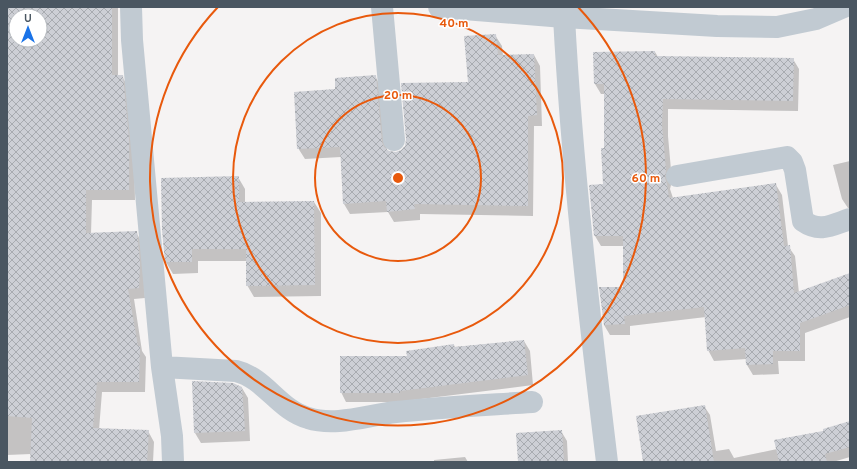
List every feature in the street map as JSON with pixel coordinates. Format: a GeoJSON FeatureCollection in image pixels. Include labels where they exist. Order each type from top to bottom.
{"type":"FeatureCollection","features":[{"type":"Feature","properties":{"kind":"street"},"geometry":{"type":"LineString","coordinates":[[131,7],[132,40],[162,367],[172,436],[173,462]]}},
{"type":"Feature","properties":{"kind":"street"},"geometry":{"type":"LineString","coordinates":[[382,7],[394,140]]}},
{"type":"Feature","properties":{"kind":"street"},"geometry":{"type":"LineString","coordinates":[[439,7],[564,17],[679,15],[717,26],[777,27],[816,19],[844,7]]}},
{"type":"Feature","properties":{"kind":"street"},"geometry":{"type":"LineString","coordinates":[[564,17],[574,172],[589,319],[607,462]]}},
{"type":"Feature","properties":{"kind":"street"},"geometry":{"type":"LineString","coordinates":[[677,176],[787,157],[792,162],[795,170],[803,221],[811,226],[821,228],[850,219]]}},
{"type":"Feature","properties":{"kind":"street"},"geometry":{"type":"LineString","coordinates":[[162,367],[236,371],[247,374],[259,382],[284,406],[296,414],[310,419],[334,421],[396,412],[532,402]]}},
{"type":"Feature","properties":{"kind":"building"},"geometry":{"type":"Polygon","coordinates":[[[7,7],[112,7],[112,75],[123,75],[129,139],[129,190],[86,190],[86,233],[137,231],[140,263],[139,288],[128,289],[138,346],[140,346],[139,382],[97,382],[93,428],[149,430],[147,462],[30,462],[32,418],[7,416],[7,7]]]}},
{"type":"Feature","properties":{"kind":"building"},"geometry":{"type":"Polygon","coordinates":[[[496,34],[498,55],[534,54],[537,115],[528,116],[528,206],[414,204],[415,209],[387,212],[386,201],[343,204],[340,147],[297,149],[294,92],[335,89],[335,78],[376,75],[382,142],[384,147],[389,151],[396,152],[401,150],[405,146],[406,139],[401,83],[468,82],[464,36],[496,34]]]}},
{"type":"Feature","properties":{"kind":"building"},"geometry":{"type":"Polygon","coordinates":[[[655,51],[655,56],[794,58],[793,101],[663,99],[662,125],[666,170],[665,178],[669,198],[776,183],[784,246],[790,245],[794,293],[850,273],[850,305],[800,323],[800,351],[773,351],[773,364],[746,365],[745,348],[707,351],[704,307],[624,316],[625,324],[604,325],[599,287],[623,287],[623,236],[594,236],[589,185],[603,184],[601,148],[604,148],[604,84],[594,84],[593,52],[655,51]]]}},
{"type":"Feature","properties":{"kind":"building"},"geometry":{"type":"Polygon","coordinates":[[[239,176],[239,202],[314,201],[315,285],[246,286],[246,249],[192,249],[192,262],[165,262],[162,230],[161,178],[239,176]]]}},
{"type":"Feature","properties":{"kind":"building"},"geometry":{"type":"Polygon","coordinates":[[[524,340],[528,375],[400,391],[400,393],[340,393],[340,356],[407,356],[406,351],[454,344],[454,347],[524,340]]]}},
{"type":"Feature","properties":{"kind":"building"},"geometry":{"type":"Polygon","coordinates":[[[192,381],[233,383],[242,387],[245,431],[194,433],[192,381]]]}},
{"type":"Feature","properties":{"kind":"building"},"geometry":{"type":"Polygon","coordinates":[[[705,405],[714,462],[643,462],[636,416],[705,405]]]}},
{"type":"Feature","properties":{"kind":"building"},"geometry":{"type":"Polygon","coordinates":[[[850,421],[850,447],[825,454],[827,462],[779,462],[774,440],[823,431],[823,429],[850,421]]]}},
{"type":"Feature","properties":{"kind":"building"},"geometry":{"type":"Polygon","coordinates":[[[562,430],[564,462],[518,462],[516,433],[562,430]]]}}]}
